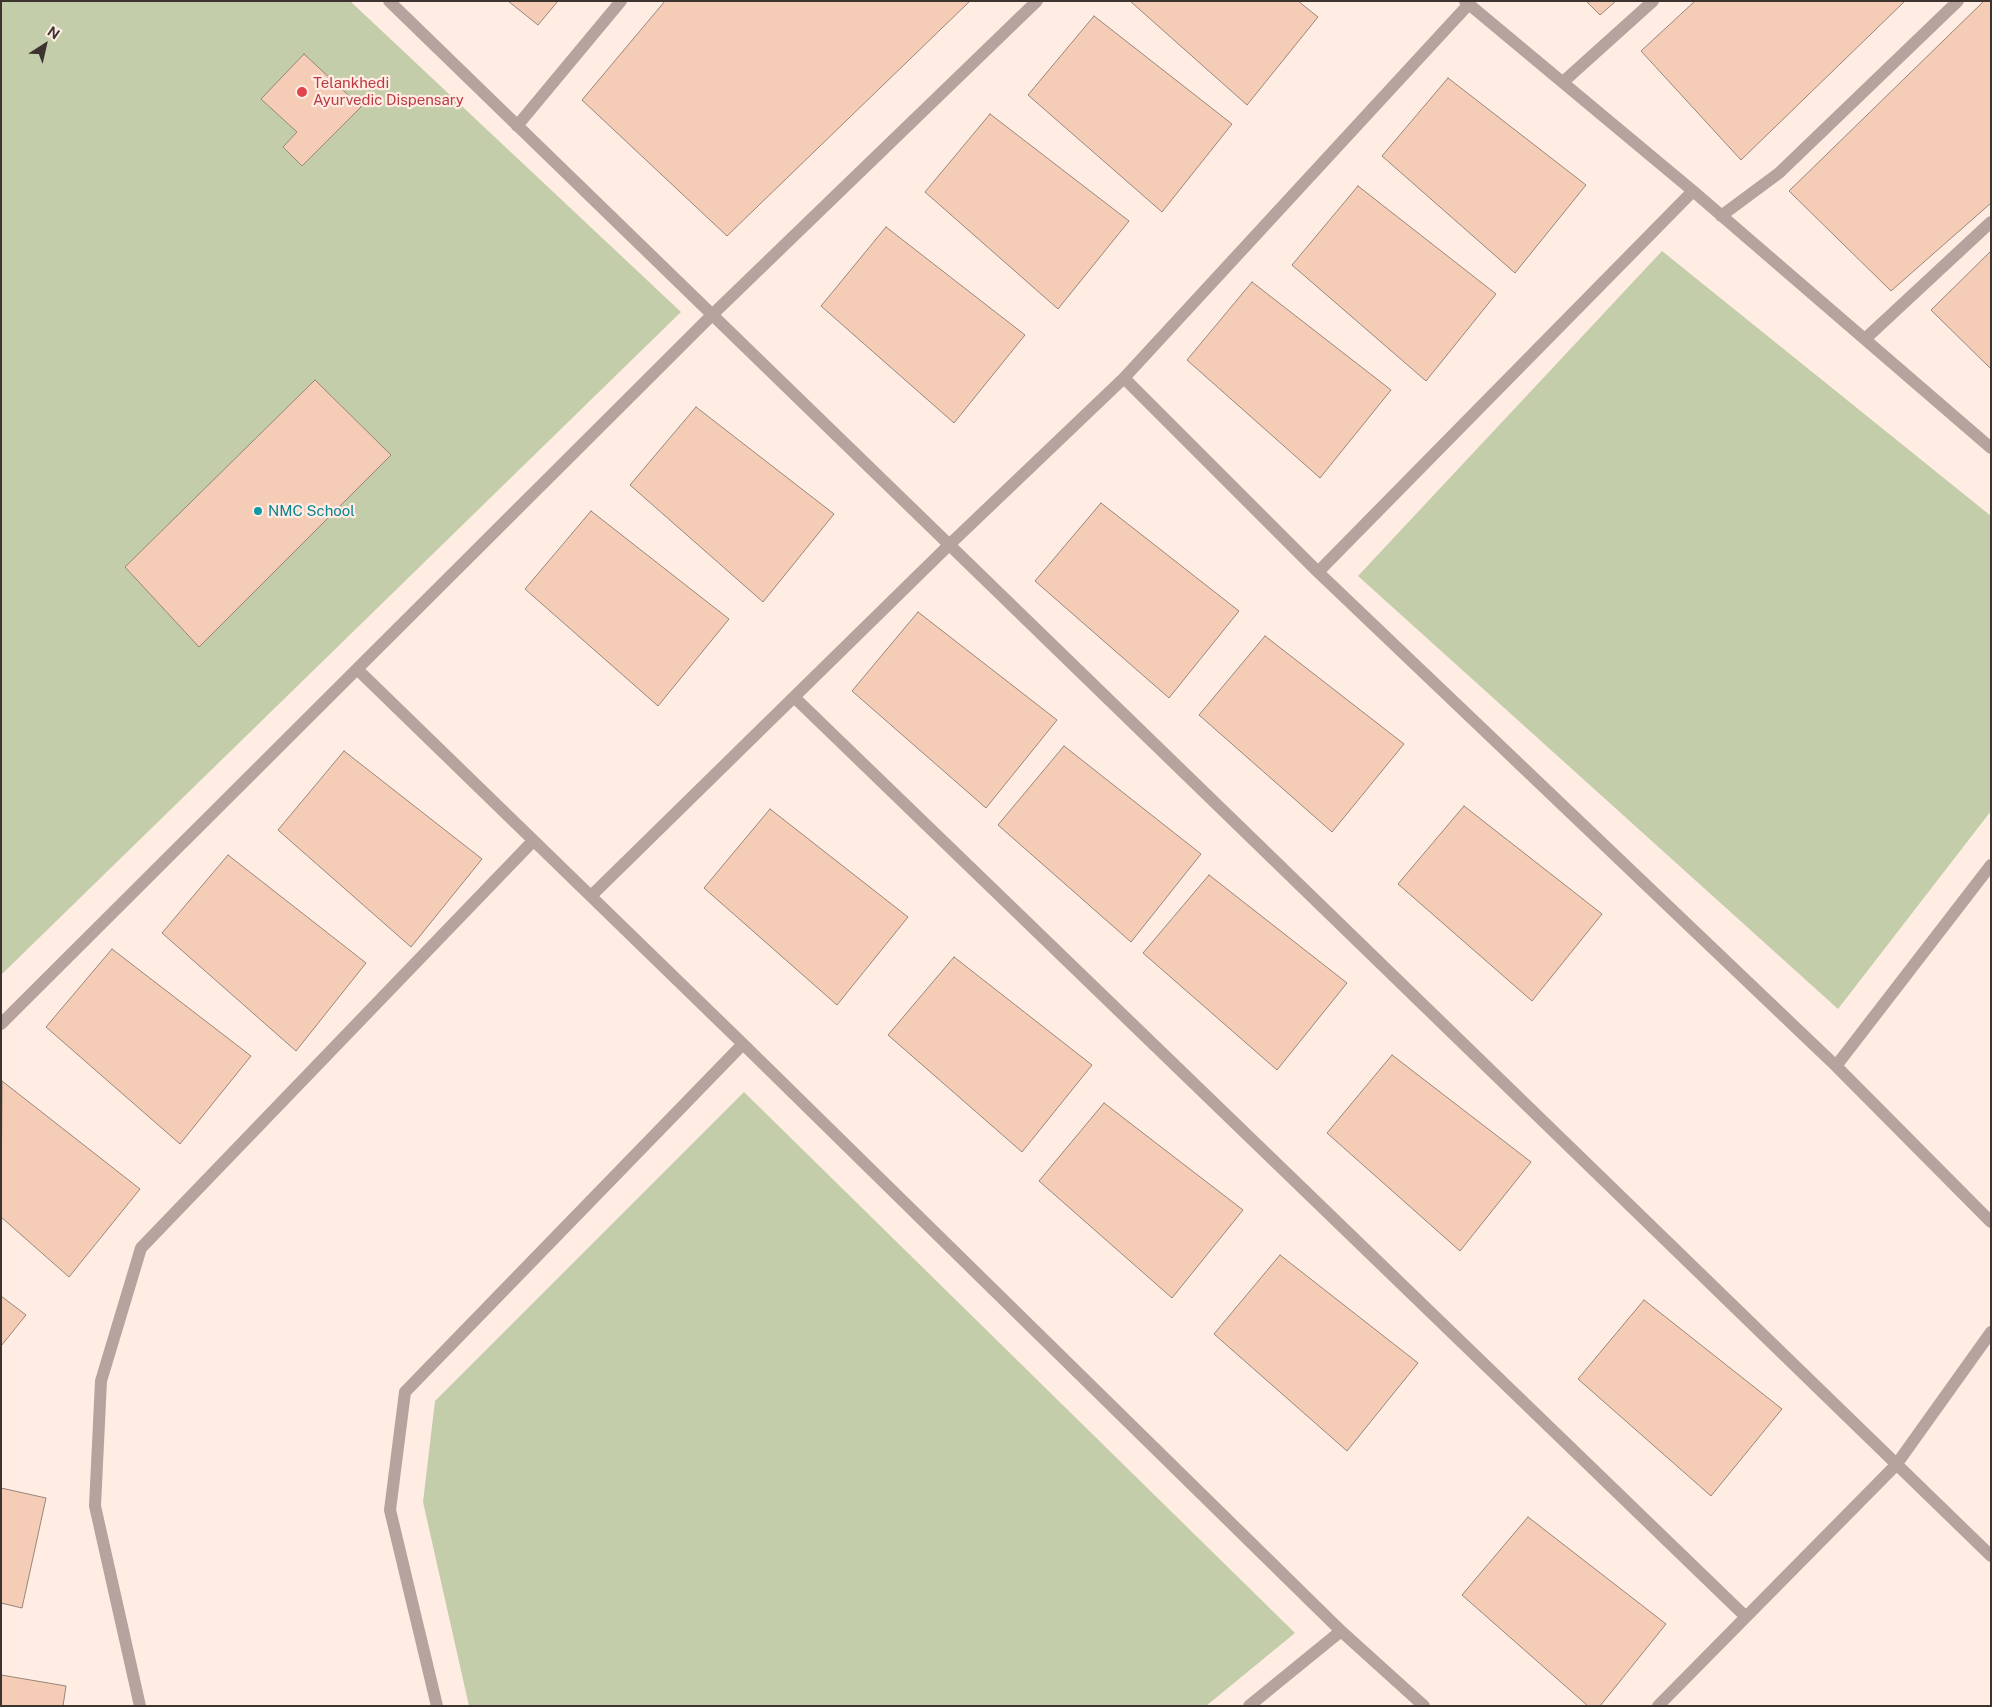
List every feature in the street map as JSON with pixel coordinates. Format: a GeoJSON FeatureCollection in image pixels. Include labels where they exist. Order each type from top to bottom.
{"type":"FeatureCollection","features":[{"type":"Feature","properties":{"kind":"street"},"geometry":{"type":"LineString","coordinates":[[389,1],[1991,1556]]}},
{"type":"Feature","properties":{"kind":"street"},"geometry":{"type":"LineString","coordinates":[[518,126],[621,1]]}},
{"type":"Feature","properties":{"kind":"street"},"geometry":{"type":"LineString","coordinates":[[1,1024],[712,315],[1037,1]]}},
{"type":"Feature","properties":{"kind":"street"},"geometry":{"type":"LineString","coordinates":[[1562,82],[1653,1]]}},
{"type":"Feature","properties":{"kind":"street"},"geometry":{"type":"LineString","coordinates":[[1721,216],[1779,173],[1958,1]]}},
{"type":"Feature","properties":{"kind":"street"},"geometry":{"type":"LineString","coordinates":[[591,896],[949,545],[1124,378],[1467,3],[1693,191],[1991,448]]}},
{"type":"Feature","properties":{"kind":"street"},"geometry":{"type":"LineString","coordinates":[[1318,572],[1693,191]]}},
{"type":"Feature","properties":{"kind":"street"},"geometry":{"type":"LineString","coordinates":[[1865,340],[1991,222]]}},
{"type":"Feature","properties":{"kind":"street"},"geometry":{"type":"LineString","coordinates":[[1124,378],[1318,572],[1836,1066],[1991,1222]]}},
{"type":"Feature","properties":{"kind":"street"},"geometry":{"type":"LineString","coordinates":[[357,669],[743,1044],[1341,1631],[1424,1706]]}},
{"type":"Feature","properties":{"kind":"street"},"geometry":{"type":"LineString","coordinates":[[794,697],[1746,1617]]}},
{"type":"Feature","properties":{"kind":"street"},"geometry":{"type":"LineString","coordinates":[[140,1706],[95,1506],[101,1382],[141,1248],[534,841]]}},
{"type":"Feature","properties":{"kind":"street"},"geometry":{"type":"LineString","coordinates":[[1836,1066],[1991,865]]}},
{"type":"Feature","properties":{"kind":"street"},"geometry":{"type":"LineString","coordinates":[[437,1706],[390,1510],[405,1392],[743,1044]]}},
{"type":"Feature","properties":{"kind":"street"},"geometry":{"type":"LineString","coordinates":[[1658,1706],[1896,1464],[1991,1332]]}},
{"type":"Feature","properties":{"kind":"street"},"geometry":{"type":"LineString","coordinates":[[1250,1706],[1341,1631]]}},
{"type":"Feature","properties":{"kind":"green space"},"geometry":{"type":"Polygon","coordinates":[[[1,1],[350,1],[681,312],[1,975],[1,1]]]}},
{"type":"Feature","properties":{"kind":"green space"},"geometry":{"type":"Polygon","coordinates":[[[1662,251],[1991,516],[1991,811],[1838,1009],[1358,576],[1662,251]]]}},
{"type":"Feature","properties":{"kind":"green space"},"geometry":{"type":"Polygon","coordinates":[[[744,1092],[1295,1633],[1206,1706],[469,1706],[423,1502],[435,1401],[744,1092]]]}},
{"type":"Feature","properties":{"kind":"building"},"geometry":{"type":"Polygon","coordinates":[[[508,1],[558,1],[538,25],[508,1]]]}},
{"type":"Feature","properties":{"kind":"building"},"geometry":{"type":"Polygon","coordinates":[[[665,1],[970,1],[727,236],[582,100],[665,1]]]}},
{"type":"Feature","properties":{"kind":"building"},"geometry":{"type":"Polygon","coordinates":[[[1130,1],[1298,1],[1318,17],[1247,105],[1130,1]]]}},
{"type":"Feature","properties":{"kind":"building"},"geometry":{"type":"Polygon","coordinates":[[[1586,1],[1616,1],[1600,15],[1586,1]]]}},
{"type":"Feature","properties":{"kind":"building"},"geometry":{"type":"Polygon","coordinates":[[[1695,1],[1905,1],[1741,160],[1641,51],[1695,1]]]}},
{"type":"Feature","properties":{"kind":"building"},"geometry":{"type":"Polygon","coordinates":[[[1984,1],[1991,1],[1991,203],[1891,291],[1789,191],[1984,1]]]}},
{"type":"Feature","properties":{"kind":"building"},"geometry":{"type":"Polygon","coordinates":[[[1094,16],[1232,124],[1162,212],[1028,95],[1094,16]]]}},
{"type":"Feature","properties":{"kind":"building"},"geometry":{"type":"Polygon","coordinates":[[[304,54],[361,107],[302,166],[283,147],[297,132],[261,99],[304,54]]]}},
{"type":"Feature","properties":{"kind":"building"},"geometry":{"type":"Polygon","coordinates":[[[1448,78],[1586,185],[1515,273],[1382,156],[1448,78]]]}},
{"type":"Feature","properties":{"kind":"building"},"geometry":{"type":"Polygon","coordinates":[[[990,114],[1129,221],[1058,309],[925,192],[990,114]]]}},
{"type":"Feature","properties":{"kind":"building"},"geometry":{"type":"Polygon","coordinates":[[[1358,186],[1496,294],[1426,381],[1292,265],[1358,186]]]}},
{"type":"Feature","properties":{"kind":"building"},"geometry":{"type":"Polygon","coordinates":[[[886,227],[1025,335],[954,423],[821,306],[886,227]]]}},
{"type":"Feature","properties":{"kind":"building"},"geometry":{"type":"Polygon","coordinates":[[[1991,251],[1991,369],[1931,310],[1991,251]]]}},
{"type":"Feature","properties":{"kind":"building"},"geometry":{"type":"Polygon","coordinates":[[[1252,282],[1391,390],[1320,478],[1187,360],[1252,282]]]}},
{"type":"Feature","properties":{"kind":"building","name":"NMC School"},"geometry":{"type":"Polygon","coordinates":[[[315,380],[391,455],[199,647],[125,567],[315,380]]]}},
{"type":"Feature","properties":{"kind":"building"},"geometry":{"type":"Polygon","coordinates":[[[696,407],[834,514],[763,602],[630,485],[696,407]]]}},
{"type":"Feature","properties":{"kind":"building"},"geometry":{"type":"Polygon","coordinates":[[[1101,503],[1239,611],[1169,698],[1035,581],[1101,503]]]}},
{"type":"Feature","properties":{"kind":"building"},"geometry":{"type":"Polygon","coordinates":[[[591,511],[729,619],[658,706],[525,589],[591,511]]]}},
{"type":"Feature","properties":{"kind":"building"},"geometry":{"type":"Polygon","coordinates":[[[918,612],[1057,720],[986,808],[852,691],[918,612]]]}},
{"type":"Feature","properties":{"kind":"building"},"geometry":{"type":"Polygon","coordinates":[[[1265,636],[1404,744],[1332,832],[1199,715],[1265,636]]]}},
{"type":"Feature","properties":{"kind":"building"},"geometry":{"type":"Polygon","coordinates":[[[1064,746],[1201,854],[1131,942],[998,825],[1064,746]]]}},
{"type":"Feature","properties":{"kind":"building"},"geometry":{"type":"Polygon","coordinates":[[[344,751],[482,859],[411,947],[278,830],[344,751]]]}},
{"type":"Feature","properties":{"kind":"building"},"geometry":{"type":"Polygon","coordinates":[[[1464,806],[1602,914],[1532,1001],[1398,884],[1464,806]]]}},
{"type":"Feature","properties":{"kind":"building"},"geometry":{"type":"Polygon","coordinates":[[[770,809],[908,917],[837,1005],[704,888],[770,809]]]}},
{"type":"Feature","properties":{"kind":"building"},"geometry":{"type":"Polygon","coordinates":[[[228,855],[366,963],[296,1051],[162,933],[228,855]]]}},
{"type":"Feature","properties":{"kind":"building"},"geometry":{"type":"Polygon","coordinates":[[[1209,875],[1347,983],[1277,1070],[1143,953],[1209,875]]]}},
{"type":"Feature","properties":{"kind":"building"},"geometry":{"type":"Polygon","coordinates":[[[112,949],[251,1056],[180,1144],[46,1027],[112,949]]]}},
{"type":"Feature","properties":{"kind":"building"},"geometry":{"type":"Polygon","coordinates":[[[954,957],[1092,1065],[1022,1152],[888,1035],[954,957]]]}},
{"type":"Feature","properties":{"kind":"building"},"geometry":{"type":"Polygon","coordinates":[[[1392,1055],[1531,1162],[1460,1251],[1327,1133],[1392,1055]]]}},
{"type":"Feature","properties":{"kind":"building"},"geometry":{"type":"Polygon","coordinates":[[[2,1081],[140,1189],[69,1277],[1,1217],[2,1081]]]}},
{"type":"Feature","properties":{"kind":"building"},"geometry":{"type":"Polygon","coordinates":[[[1104,1103],[1243,1210],[1172,1298],[1039,1181],[1104,1103]]]}},
{"type":"Feature","properties":{"kind":"building"},"geometry":{"type":"Polygon","coordinates":[[[1280,1255],[1418,1363],[1347,1451],[1214,1334],[1280,1255]]]}},
{"type":"Feature","properties":{"kind":"building"},"geometry":{"type":"Polygon","coordinates":[[[1,1296],[26,1315],[1,1346],[1,1296]]]}},
{"type":"Feature","properties":{"kind":"building"},"geometry":{"type":"Polygon","coordinates":[[[1644,1300],[1782,1409],[1711,1496],[1578,1379],[1644,1300]]]}},
{"type":"Feature","properties":{"kind":"building"},"geometry":{"type":"Polygon","coordinates":[[[1,1488],[46,1498],[22,1608],[1,1603],[1,1488]]]}},
{"type":"Feature","properties":{"kind":"building"},"geometry":{"type":"Polygon","coordinates":[[[1528,1517],[1666,1624],[1600,1706],[1588,1706],[1462,1595],[1528,1517]]]}},
{"type":"Feature","properties":{"kind":"building"},"geometry":{"type":"Polygon","coordinates":[[[1,1675],[66,1686],[63,1706],[1,1706],[1,1675]]]}},
{"type":"Feature","properties":{"kind":"place","name":"Telankhedi Ayurvedic Dispensary"},"geometry":{"type":"Point","coordinates":[302,92]}},
{"type":"Feature","properties":{"kind":"place","name":"NMC School"},"geometry":{"type":"Point","coordinates":[258,511]}}]}
